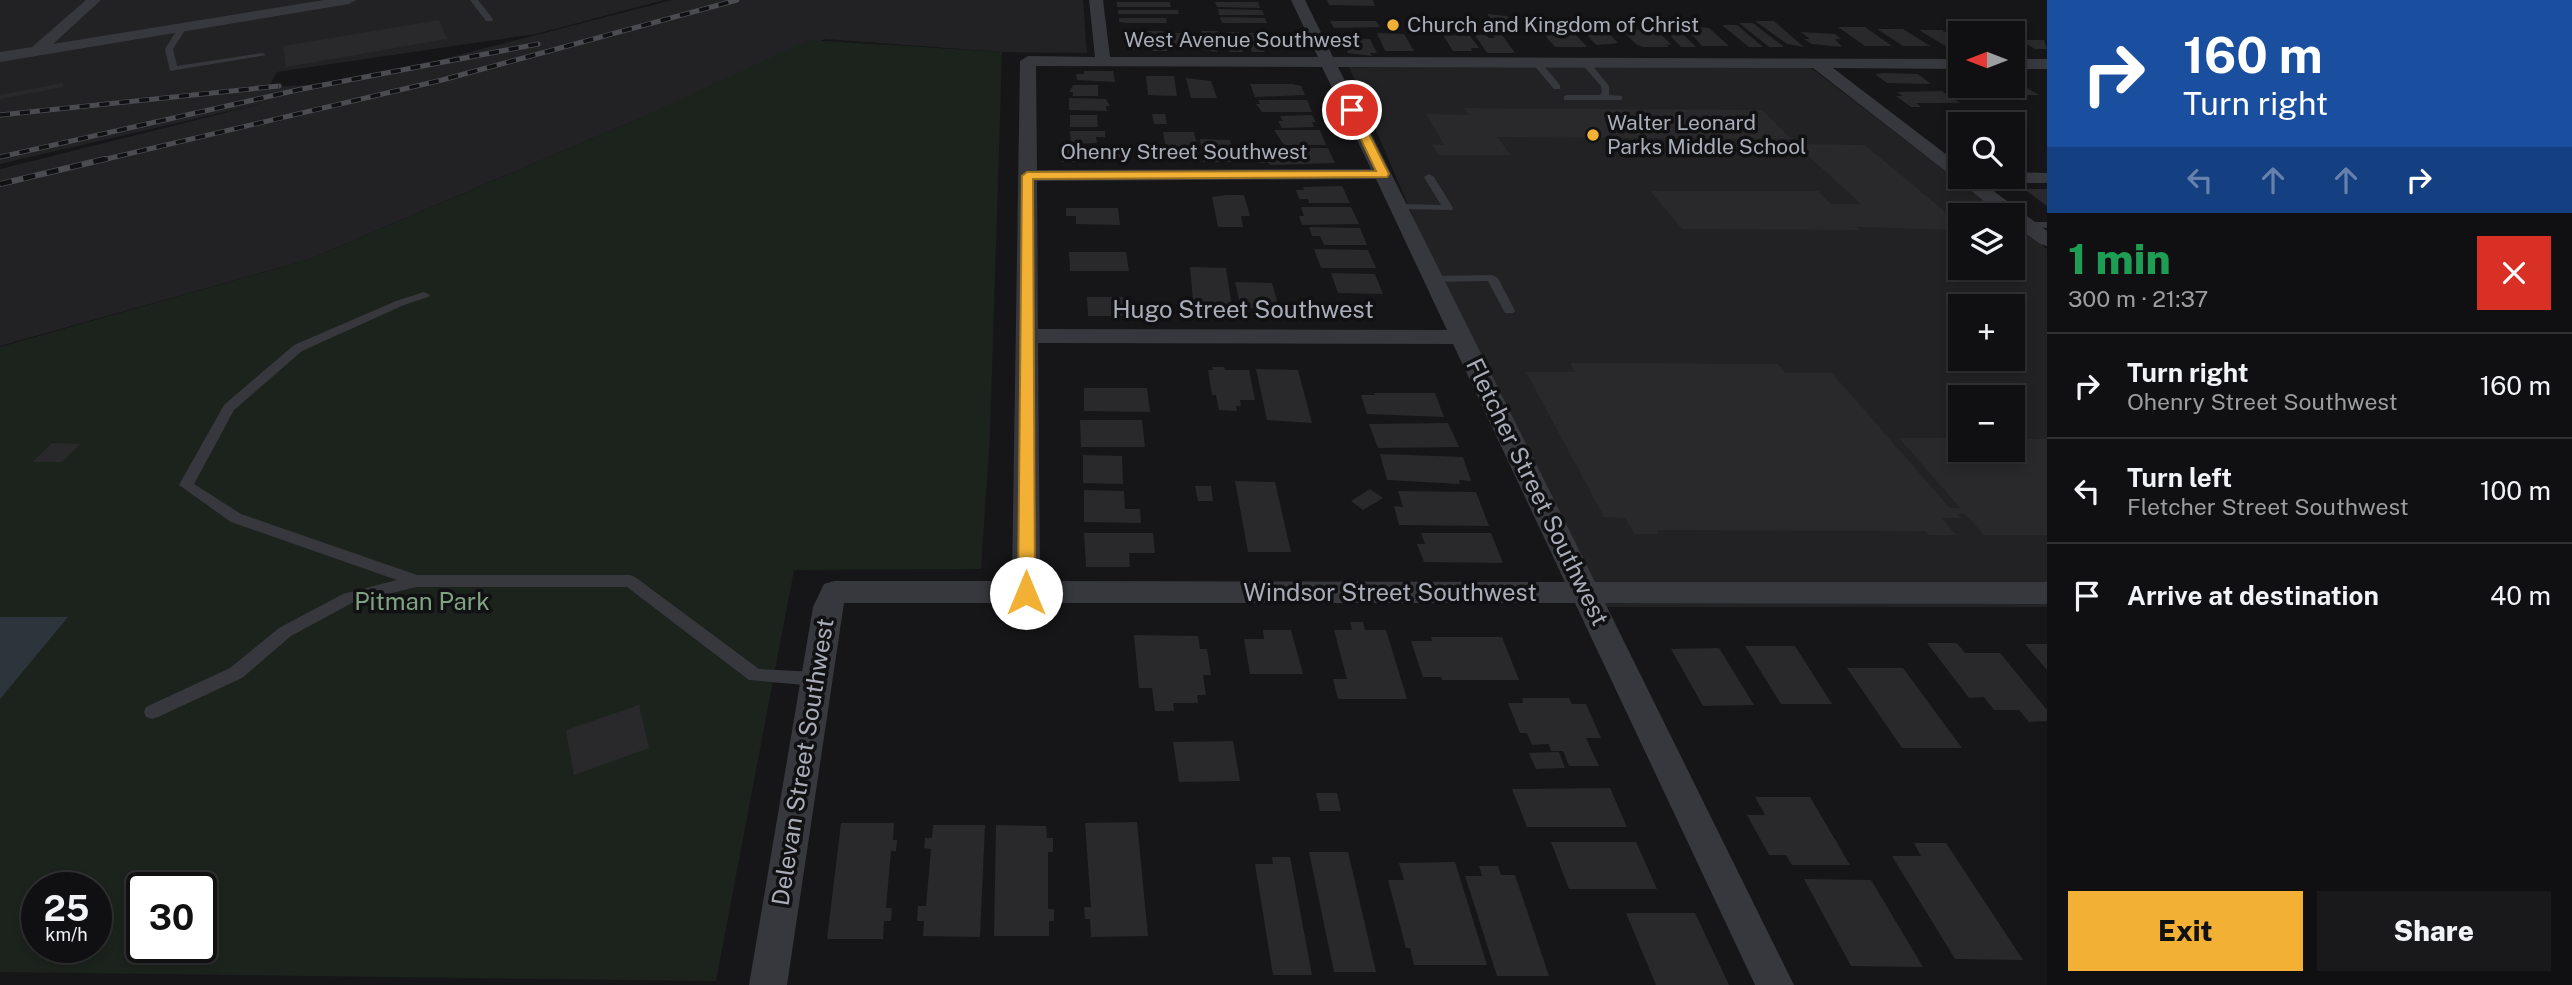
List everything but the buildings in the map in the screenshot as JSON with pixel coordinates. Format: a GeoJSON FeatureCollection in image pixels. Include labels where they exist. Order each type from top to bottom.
{"type":"FeatureCollection","features":[{"type":"Feature","properties":{"kind":"street"},"geometry":{"type":"LineString","coordinates":[[38,49],[94,0]]}},
{"type":"Feature","properties":{"kind":"street"},"geometry":{"type":"LineString","coordinates":[[0,57],[349,0]]}},
{"type":"Feature","properties":{"kind":"street"},"geometry":{"type":"LineString","coordinates":[[1096,0],[1103,61]]}},
{"type":"Feature","properties":{"kind":"street","name":"Fletcher Street Southwest"},"geometry":{"type":"LineString","coordinates":[[1298,0],[1775,985]]}},
{"type":"Feature","properties":{"kind":"street","name":"West Avenue Southwest"},"geometry":{"type":"LineString","coordinates":[[1027,176],[1028,61],[1948,64]]}},
{"type":"Feature","properties":{"kind":"street"},"geometry":{"type":"LineString","coordinates":[[1816,63],[1948,164]]}},
{"type":"Feature","properties":{"kind":"street"},"geometry":{"type":"LineString","coordinates":[[2025,64],[2047,64]]}},
{"type":"Feature","properties":{"kind":"street","name":"Ohenry Street Southwest"},"geometry":{"type":"LineString","coordinates":[[1027,176],[1383,174]]}},
{"type":"Feature","properties":{"kind":"street"},"geometry":{"type":"LineString","coordinates":[[1026,593],[1027,176]]}},
{"type":"Feature","properties":{"kind":"street"},"geometry":{"type":"LineString","coordinates":[[2025,177],[2047,178]]}},
{"type":"Feature","properties":{"kind":"street"},"geometry":{"type":"LineString","coordinates":[[1980,189],[2047,240]]}},
{"type":"Feature","properties":{"kind":"street","name":"Hugo Street Southwest"},"geometry":{"type":"LineString","coordinates":[[1025,336],[1461,337]]}},
{"type":"Feature","properties":{"kind":"street","name":"Delevan Street Southwest"},"geometry":{"type":"LineString","coordinates":[[768,985],[828,607],[834,592],[1026,593]]}},
{"type":"Feature","properties":{"kind":"street","name":"Windsor Street Southwest"},"geometry":{"type":"LineString","coordinates":[[1026,593],[2047,593]]}},
{"type":"Feature","properties":{"kind":"lane"},"geometry":{"type":"LineString","coordinates":[[474,0],[489,19]]}},
{"type":"Feature","properties":{"kind":"lane"},"geometry":{"type":"LineString","coordinates":[[183,27],[169,49],[173,69],[262,55]]}},
{"type":"Feature","properties":{"kind":"lane"},"geometry":{"type":"LineString","coordinates":[[1535,61],[1558,87]]}},
{"type":"Feature","properties":{"kind":"lane"},"geometry":{"type":"LineString","coordinates":[[1584,61],[1605,86],[1606,94],[1601,98]]}},
{"type":"Feature","properties":{"kind":"lane"},"geometry":{"type":"LineString","coordinates":[[1567,98],[1619,98]]}},
{"type":"Feature","properties":{"kind":"lane"},"geometry":{"type":"LineString","coordinates":[[1399,207],[1444,208],[1429,177]]}},
{"type":"Feature","properties":{"kind":"lane"},"geometry":{"type":"LineString","coordinates":[[2026,225],[2047,225]]}},
{"type":"Feature","properties":{"kind":"lane"},"geometry":{"type":"LineString","coordinates":[[1485,266],[1509,311]]}},
{"type":"Feature","properties":{"kind":"lane"},"geometry":{"type":"LineString","coordinates":[[1433,279],[1492,278]]}},
{"type":"Feature","properties":{"kind":"lane"},"geometry":{"type":"LineString","coordinates":[[415,580],[236,518],[186,485],[229,408],[298,348],[424,295]]}},
{"type":"Feature","properties":{"kind":"lane"},"geometry":{"type":"LineString","coordinates":[[152,712],[236,673],[285,632],[348,598],[415,580],[630,580],[755,675],[816,679]]}},
{"type":"Feature","properties":{"kind":"shaded area"},"geometry":{"type":"Polygon","coordinates":[[[0,0],[664,0],[536,34],[277,72],[269,87],[349,83],[672,0],[1083,0],[1087,53],[1002,52],[825,39],[310,259],[0,346],[0,169],[272,101],[0,164],[0,0]]]}},
{"type":"Feature","properties":{"kind":"shaded area"},"geometry":{"type":"Polygon","coordinates":[[[1346,60],[1806,64],[1948,173],[1948,189],[1969,189],[1987,203],[1948,203],[1948,280],[2025,280],[2025,232],[2047,249],[2047,607],[1580,607],[1346,60]]]}},
{"type":"Feature","properties":{"kind":"shaded area"},"geometry":{"type":"Polygon","coordinates":[[[0,617],[68,617],[0,699],[0,617]]]}},
{"type":"Feature","properties":{"kind":"green space","name":"Pitman Park"},"geometry":{"type":"Polygon","coordinates":[[[809,40],[1002,52],[990,433],[981,569],[794,570],[716,981],[0,972],[0,347],[310,259],[638,119],[809,40]]]}},
{"type":"Feature","properties":{"kind":"railway"},"geometry":{"type":"LineString","coordinates":[[98,161],[442,80],[737,0]]}},
{"type":"Feature","properties":{"kind":"railway"},"geometry":{"type":"LineString","coordinates":[[0,157],[302,89],[538,44]]}},
{"type":"Feature","properties":{"kind":"railway"},"geometry":{"type":"LineString","coordinates":[[0,115],[279,86]]}},
{"type":"Feature","properties":{"kind":"railway"},"geometry":{"type":"LineString","coordinates":[[0,184],[105,159]]}},
{"type":"Feature","properties":{"kind":"place","name":"Church and Kingdom of Christ"},"geometry":{"type":"Point","coordinates":[1393,25]}},
{"type":"Feature","properties":{"kind":"place","name":"Walter Leonard Parks Middle School"},"geometry":{"type":"Point","coordinates":[1593,135]}},
{"type":"Feature","properties":{"kind":"route"},"geometry":{"type":"LineString","coordinates":[[1026,593],[1027,176],[1383,174],[1352,110]]}}]}
